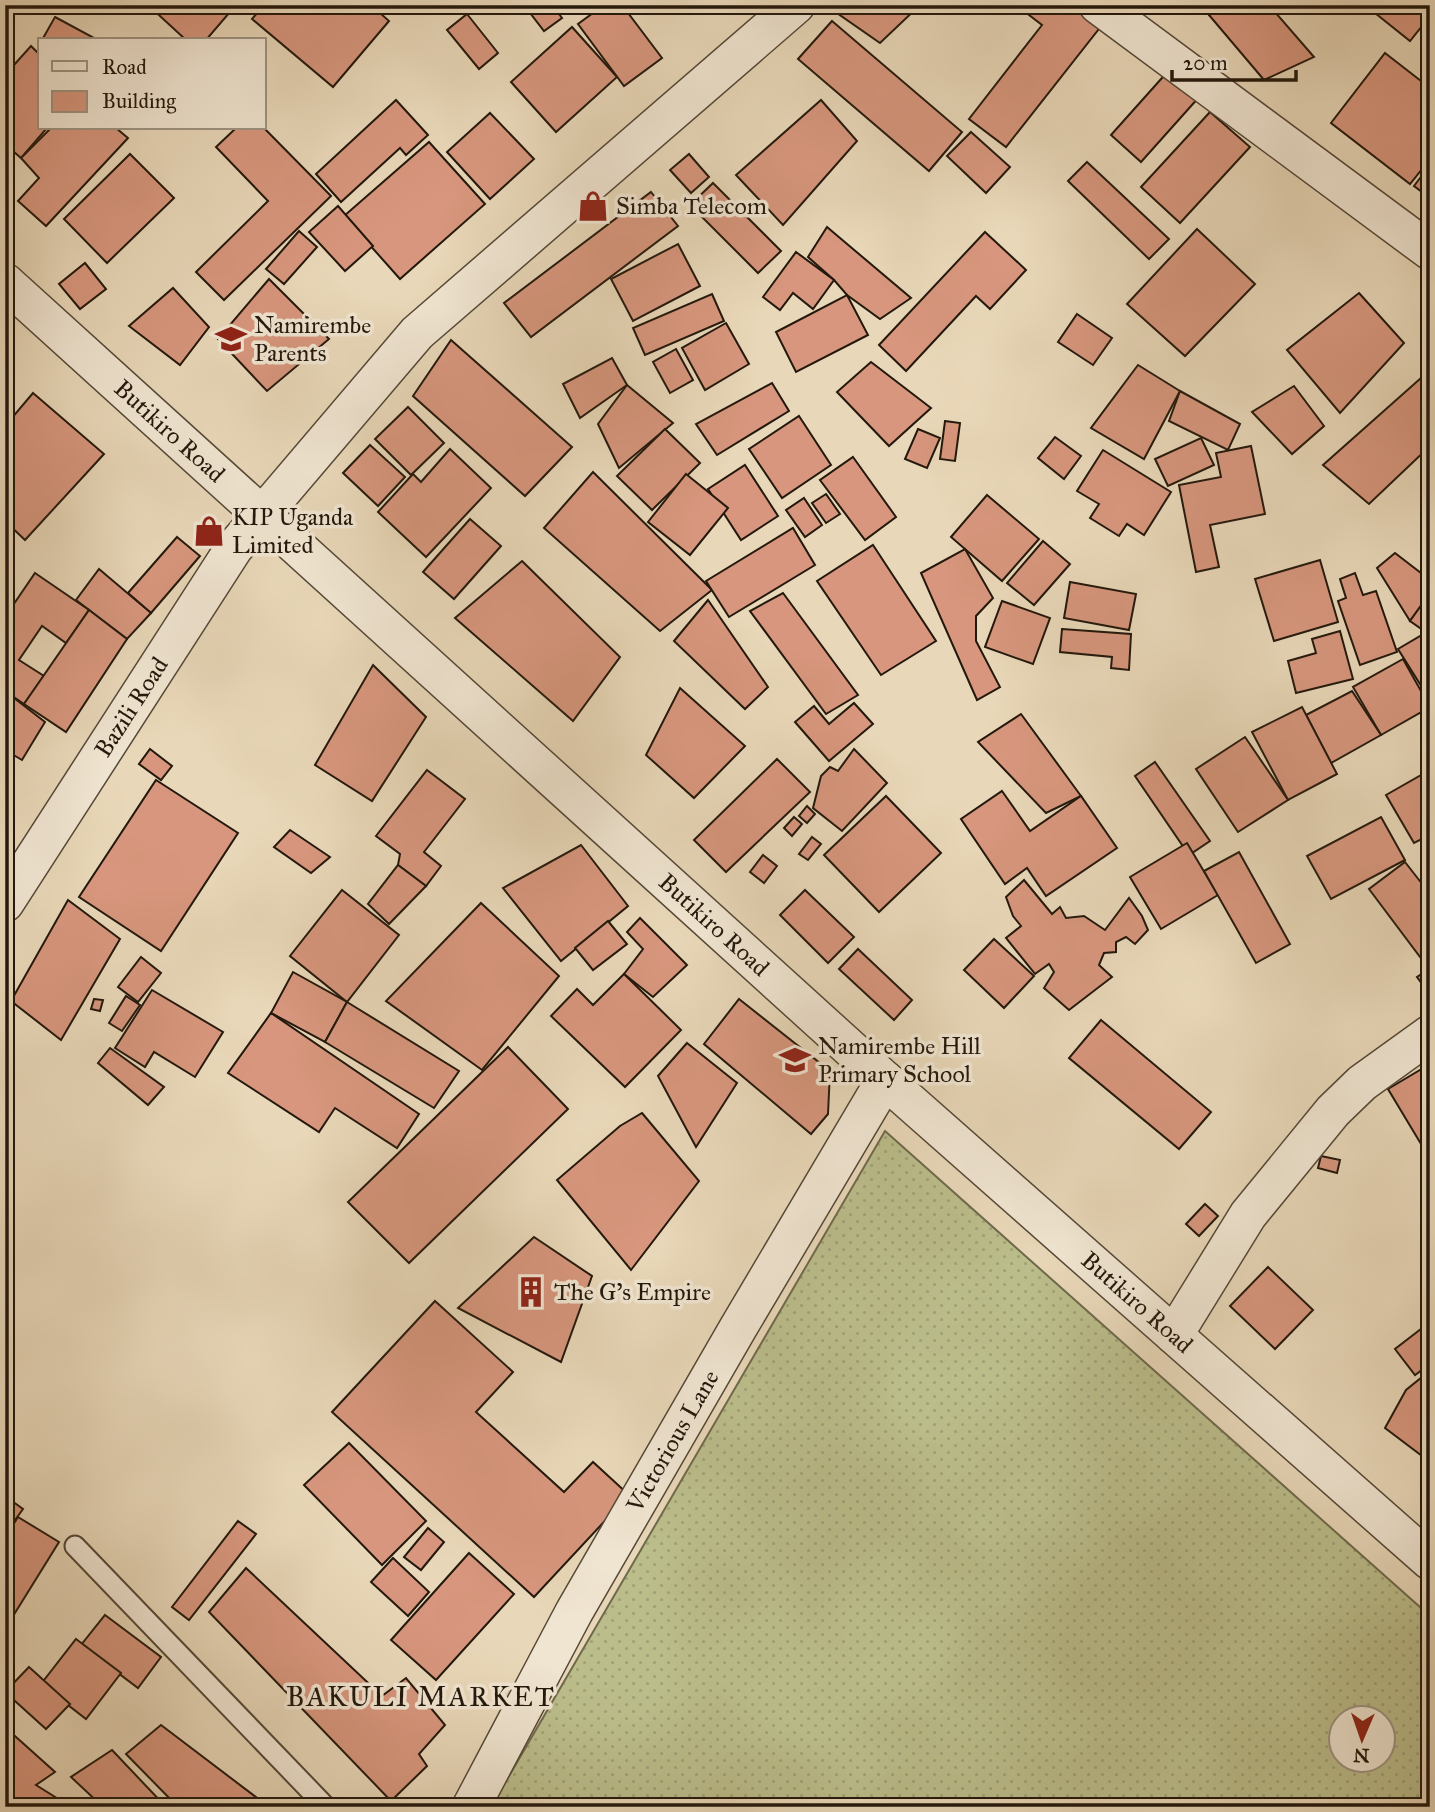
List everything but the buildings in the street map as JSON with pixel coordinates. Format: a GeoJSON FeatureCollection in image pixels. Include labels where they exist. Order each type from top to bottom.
{"type":"FeatureCollection","features":[{"type":"Feature","properties":{"kind":"street","name":"Bazili Road"},"geometry":{"type":"LineString","coordinates":[[5,903],[234,548],[417,333],[796,5]]}},
{"type":"Feature","properties":{"kind":"street"},"geometry":{"type":"LineString","coordinates":[[1098,5],[1430,251]]}},
{"type":"Feature","properties":{"kind":"street","name":"Butikiro Road"},"geometry":{"type":"LineString","coordinates":[[5,282],[885,1080],[1430,1562]]}},
{"type":"Feature","properties":{"kind":"street"},"geometry":{"type":"LineString","coordinates":[[1174,1335],[1248,1215],[1333,1111],[1362,1083],[1430,1034]]}},
{"type":"Feature","properties":{"kind":"street","name":"Victorious Lane"},"geometry":{"type":"LineString","coordinates":[[471,1807],[574,1612],[885,1080]]}},
{"type":"Feature","properties":{"kind":"lane"},"geometry":{"type":"LineString","coordinates":[[75,1546],[326,1807]]}},
{"type":"Feature","properties":{"kind":"green space"},"geometry":{"type":"Polygon","coordinates":[[[885,1131],[1430,1616],[1430,1807],[491,1807],[885,1131]]]}},
{"type":"Feature","properties":{"kind":"place","name":"Simba Telecom"},"geometry":{"type":"Point","coordinates":[593,206]}},
{"type":"Feature","properties":{"kind":"place","name":"Namirembe Parents"},"geometry":{"type":"Point","coordinates":[231,339]}},
{"type":"Feature","properties":{"kind":"place","name":"KIP Uganda Limited"},"geometry":{"type":"Point","coordinates":[209,531]}},
{"type":"Feature","properties":{"kind":"place","name":"Namirembe Hill Primary School"},"geometry":{"type":"Point","coordinates":[795,1060]}},
{"type":"Feature","properties":{"kind":"place","name":"The G's Empire"},"geometry":{"type":"Point","coordinates":[531,1292]}},
{"type":"Feature","properties":{"kind":"district","name":"BAKULI MARKET"},"geometry":{"type":"Point","coordinates":[421,1696]}}]}
